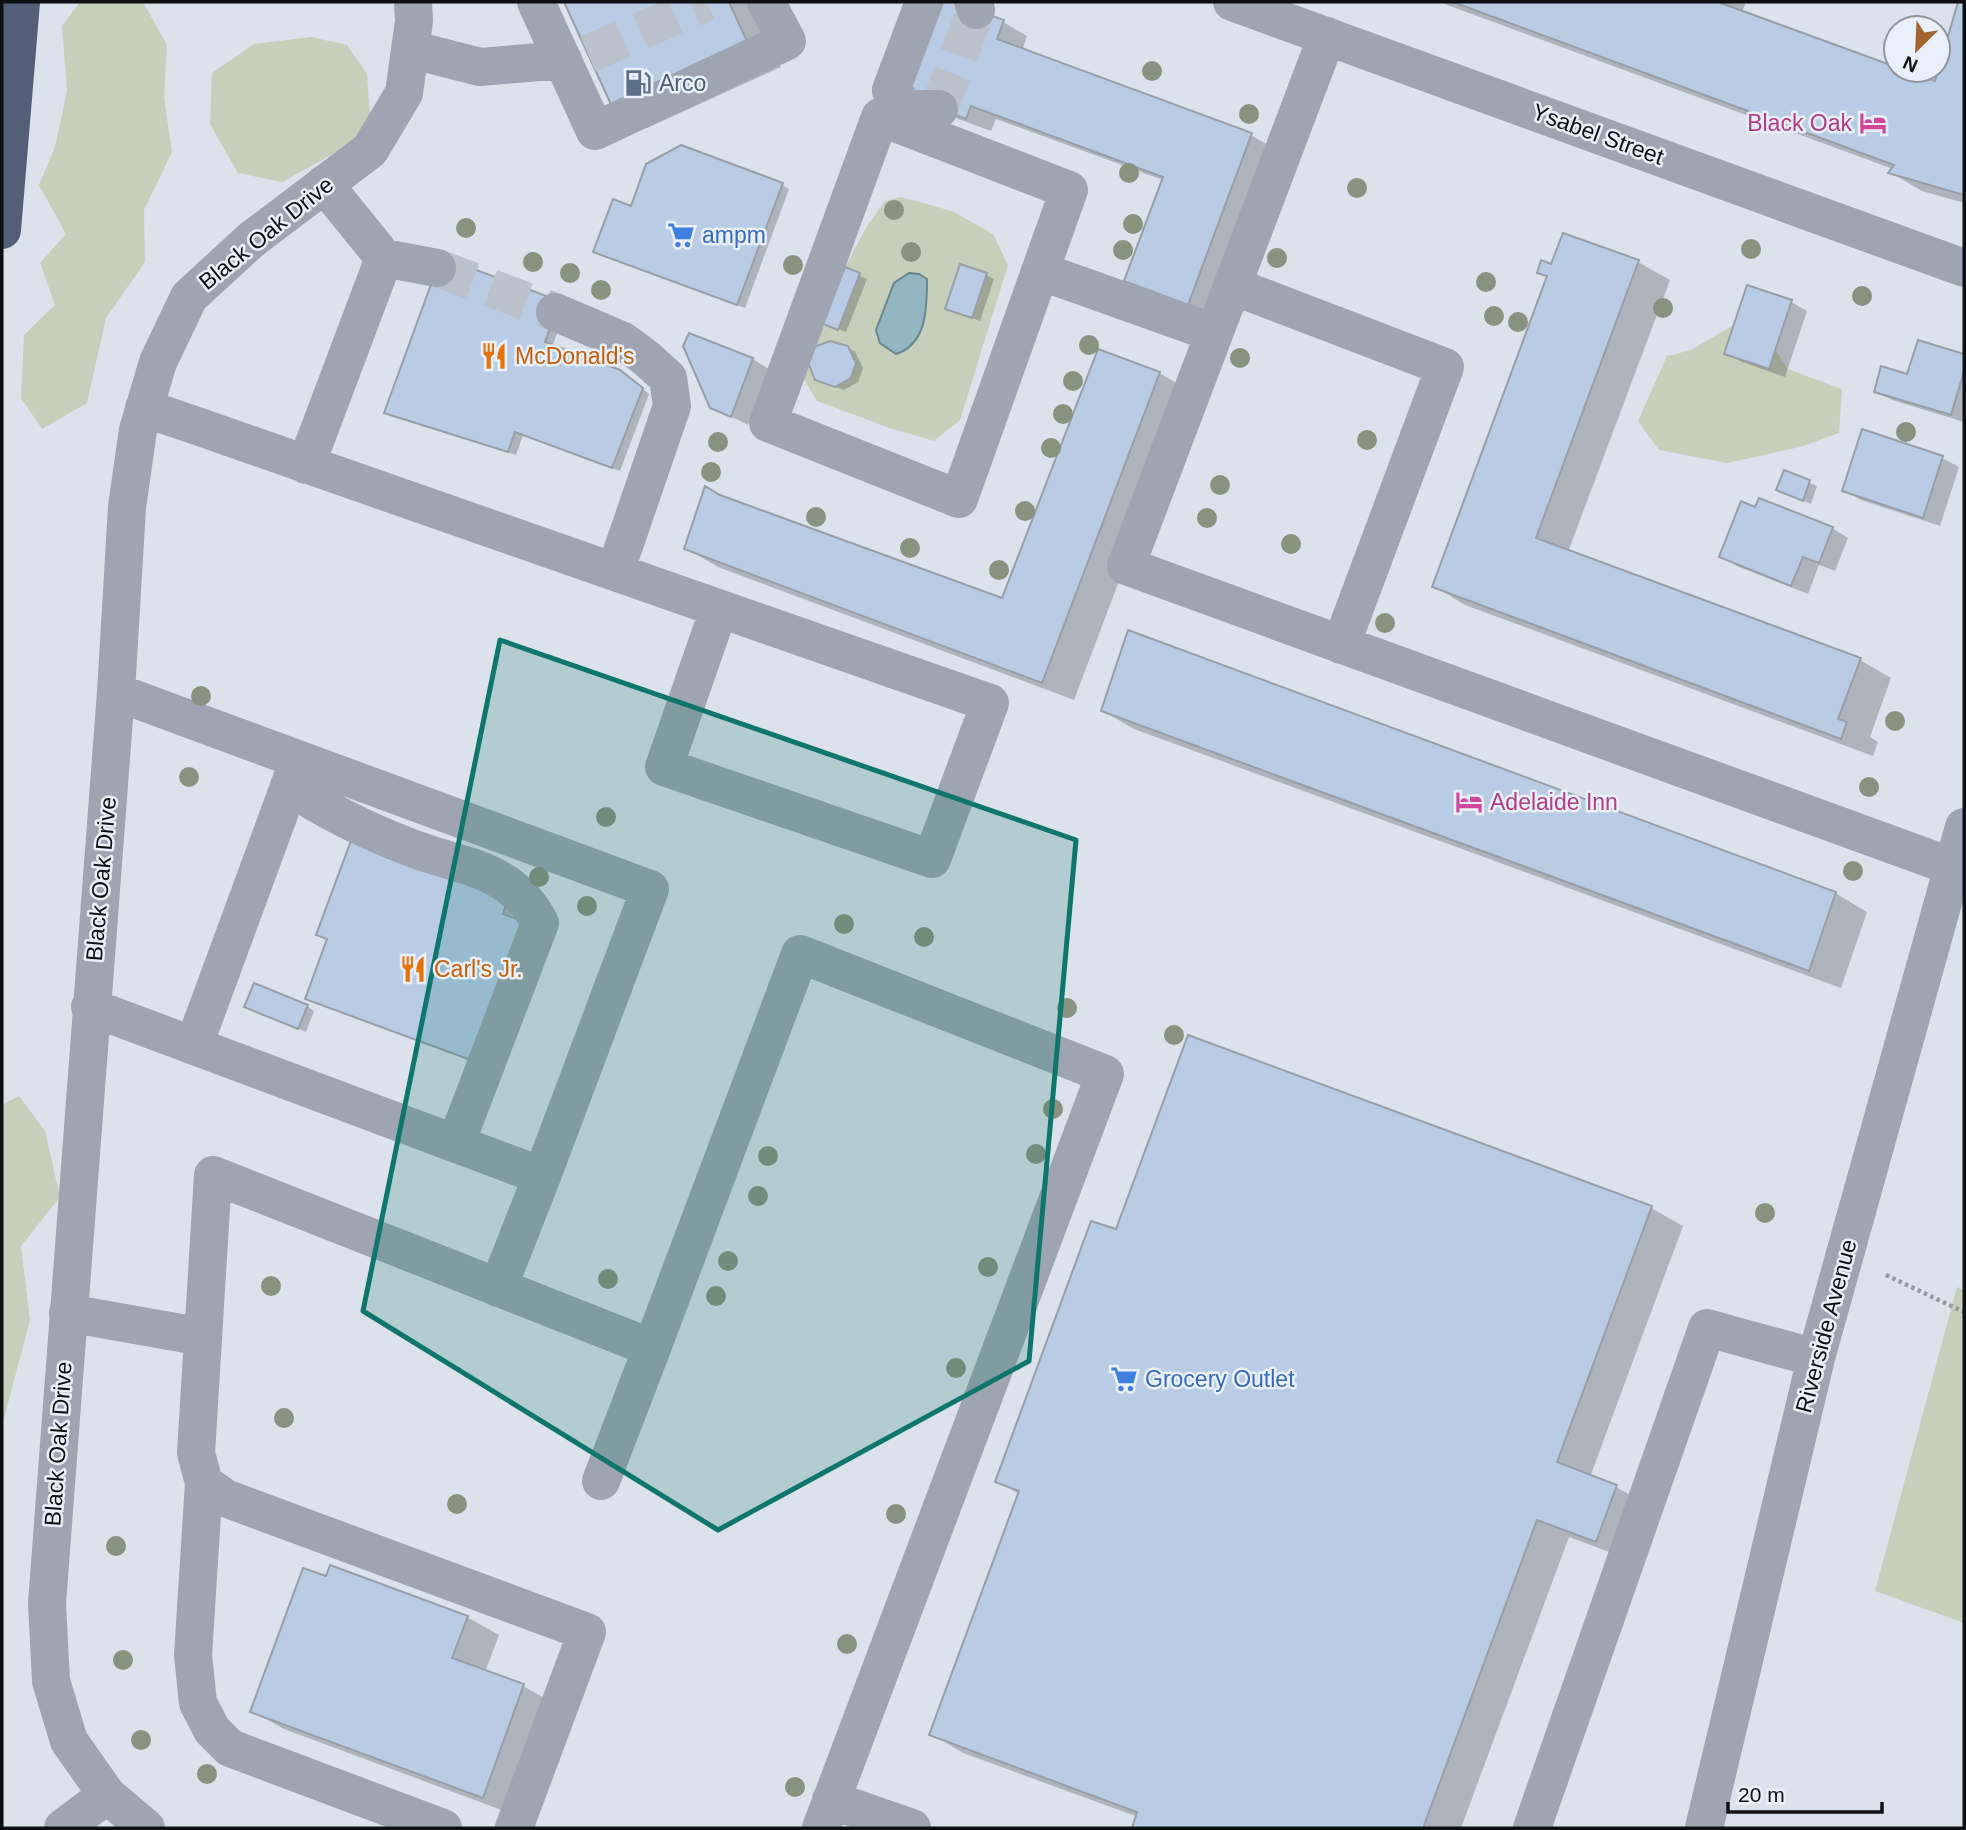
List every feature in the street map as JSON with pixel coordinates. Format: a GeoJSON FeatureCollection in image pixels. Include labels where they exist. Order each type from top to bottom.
{"type":"FeatureCollection","features":[{"type":"Feature","properties":{"kind":"highway"},"geometry":{"type":"LineString","coordinates":[[2,230],[21,2]]}},
{"type":"Feature","properties":{"kind":"street","name":"Black Oak Drive"},"geometry":{"type":"LineString","coordinates":[[146,1828],[107,1795],[69,1741],[51,1681],[47,1603],[90,1006],[116,692],[127,507],[138,430],[158,362],[189,297],[251,240],[370,150],[404,93],[415,21],[413,2]]}},
{"type":"Feature","properties":{"kind":"street"},"geometry":{"type":"LineString","coordinates":[[536,2],[572,60],[595,131],[787,41],[766,2]]}},
{"type":"Feature","properties":{"kind":"street"},"geometry":{"type":"LineString","coordinates":[[916,114],[880,117],[768,423],[959,499],[1069,190],[916,114],[891,90],[924,2]]}},
{"type":"Feature","properties":{"kind":"street","name":"Ysabel Street"},"geometry":{"type":"LineString","coordinates":[[1232,2],[1278,9],[1327,36],[1964,268]]}},
{"type":"Feature","properties":{"kind":"street"},"geometry":{"type":"LineString","coordinates":[[1327,36],[1126,566],[1953,867]]}},
{"type":"Feature","properties":{"kind":"street"},"geometry":{"type":"LineString","coordinates":[[410,49],[480,67],[572,60]]}},
{"type":"Feature","properties":{"kind":"street"},"geometry":{"type":"LineString","coordinates":[[324,184],[384,258],[437,268]]}},
{"type":"Feature","properties":{"kind":"street"},"geometry":{"type":"LineString","coordinates":[[306,465],[384,258]]}},
{"type":"Feature","properties":{"kind":"street"},"geometry":{"type":"LineString","coordinates":[[1040,271],[1214,333]]}},
{"type":"Feature","properties":{"kind":"street"},"geometry":{"type":"LineString","coordinates":[[1233,286],[1445,367],[1341,645]]}},
{"type":"Feature","properties":{"kind":"street"},"geometry":{"type":"LineString","coordinates":[[555,312],[622,341],[668,378],[672,406],[615,572]]}},
{"type":"Feature","properties":{"kind":"street"},"geometry":{"type":"LineString","coordinates":[[144,408],[306,465],[719,608],[990,703],[932,859],[664,767],[719,608]]}},
{"type":"Feature","properties":{"kind":"street"},"geometry":{"type":"LineString","coordinates":[[116,692],[294,773],[650,889],[498,1287]]}},
{"type":"Feature","properties":{"kind":"street"},"geometry":{"type":"LineString","coordinates":[[194,1045],[294,773]]}},
{"type":"Feature","properties":{"kind":"street"},"geometry":{"type":"LineString","coordinates":[[294,773],[318,806],[412,848],[498,878],[519,892],[540,923],[456,1143]]}},
{"type":"Feature","properties":{"kind":"street","name":"Riverside Avenue"},"geometry":{"type":"LineString","coordinates":[[1704,1828],[1816,1358],[1964,827]]}},
{"type":"Feature","properties":{"kind":"street"},"geometry":{"type":"LineString","coordinates":[[601,1481],[800,954],[1105,1074],[826,1814],[912,1828]]}},
{"type":"Feature","properties":{"kind":"street"},"geometry":{"type":"LineString","coordinates":[[90,1006],[542,1176]]}},
{"type":"Feature","properties":{"kind":"street"},"geometry":{"type":"LineString","coordinates":[[443,1828],[230,1748],[212,1730],[198,1703],[193,1655],[204,1483],[196,1453],[213,1175],[652,1348]]}},
{"type":"Feature","properties":{"kind":"street"},"geometry":{"type":"LineString","coordinates":[[68,1313],[203,1337]]}},
{"type":"Feature","properties":{"kind":"street"},"geometry":{"type":"LineString","coordinates":[[1532,1828],[1707,1328],[1816,1358]]}},
{"type":"Feature","properties":{"kind":"street"},"geometry":{"type":"LineString","coordinates":[[204,1483],[225,1498],[587,1632],[514,1828]]}},
{"type":"Feature","properties":{"kind":"street"},"geometry":{"type":"LineString","coordinates":[[63,1828],[107,1795]]}},
{"type":"Feature","properties":{"kind":"path"},"geometry":{"type":"LineString","coordinates":[[1846,1255],[1964,1312]]}},
{"type":"Feature","properties":{"kind":"highlighted area"},"geometry":{"type":"Polygon","coordinates":[[[500,640],[1076,840],[1029,1361],[718,1530],[363,1311],[500,640]]]}},
{"type":"Feature","properties":{"kind":"green space"},"geometry":{"type":"Polygon","coordinates":[[[80,2],[143,2],[167,45],[164,97],[172,152],[144,210],[145,262],[106,318],[87,403],[42,429],[21,398],[24,335],[55,305],[40,263],[66,234],[39,185],[55,147],[67,91],[62,26],[80,2]]]}},
{"type":"Feature","properties":{"kind":"green space"},"geometry":{"type":"Polygon","coordinates":[[[311,37],[347,45],[367,74],[370,118],[351,144],[282,182],[238,173],[210,124],[212,73],[254,44],[311,37]]]}},
{"type":"Feature","properties":{"kind":"green space"},"geometry":{"type":"Polygon","coordinates":[[[901,197],[952,211],[993,234],[1008,265],[960,420],[934,441],[817,401],[803,378],[845,267],[867,226],[885,201],[901,197]]]}},
{"type":"Feature","properties":{"kind":"green space"},"geometry":{"type":"Polygon","coordinates":[[[1752,314],[1788,369],[1842,389],[1839,433],[1800,447],[1727,463],[1659,450],[1638,421],[1667,356],[1691,350],[1752,314]]]}},
{"type":"Feature","properties":{"kind":"green space"},"geometry":{"type":"Polygon","coordinates":[[[19,1096],[45,1131],[60,1197],[21,1246],[30,1320],[2,1426],[2,1105],[19,1096]]]}},
{"type":"Feature","properties":{"kind":"green space"},"geometry":{"type":"Polygon","coordinates":[[[1957,1287],[1964,1290],[1964,1623],[1875,1591],[1957,1287]]]}},
{"type":"Feature","properties":{"kind":"water"},"geometry":{"type":"Polygon","coordinates":[[[909,273],[919,274],[927,279],[927,302],[919,334],[906,349],[896,354],[880,343],[876,330],[894,283],[909,273]]]}},
{"type":"Feature","properties":{"kind":"building","name":"Arco"},"geometry":{"type":"Polygon","coordinates":[[[564,2],[729,2],[750,48],[614,111],[564,2]]]}},
{"type":"Feature","properties":{"kind":"building"},"geometry":{"type":"Polygon","coordinates":[[[943,2],[954,2],[1004,20],[997,39],[1252,133],[1188,305],[1124,281],[1163,177],[971,106],[966,119],[907,97],[943,2]]]}},
{"type":"Feature","properties":{"kind":"building","name":"Black Oak"},"geometry":{"type":"Polygon","coordinates":[[[1453,2],[1718,2],[1882,62],[1882,84],[1952,84],[1952,23],[1958,2],[1964,2],[1964,195],[1888,173],[1894,165],[1453,2]]]}},
{"type":"Feature","properties":{"kind":"building","name":"ampm"},"geometry":{"type":"Polygon","coordinates":[[[681,145],[783,183],[737,305],[593,252],[613,199],[631,206],[646,164],[681,145]]]}},
{"type":"Feature","properties":{"kind":"building"},"geometry":{"type":"Polygon","coordinates":[[[1563,233],[1639,260],[1536,538],[1861,658],[1838,719],[1847,722],[1841,739],[1432,587],[1547,276],[1537,273],[1541,260],[1551,264],[1563,233]]]}},
{"type":"Feature","properties":{"kind":"building","name":"McDonald's"},"geometry":{"type":"Polygon","coordinates":[[[444,258],[560,301],[545,342],[620,370],[643,388],[612,468],[515,432],[508,452],[384,413],[437,268],[444,258]]]}},
{"type":"Feature","properties":{"kind":"building"},"geometry":{"type":"Polygon","coordinates":[[[960,264],[987,273],[972,318],[945,309],[960,264]]]}},
{"type":"Feature","properties":{"kind":"building"},"geometry":{"type":"Polygon","coordinates":[[[845,267],[860,273],[838,330],[823,324],[845,267]]]}},
{"type":"Feature","properties":{"kind":"building"},"geometry":{"type":"Polygon","coordinates":[[[1747,285],[1792,300],[1769,369],[1724,354],[1747,285]]]}},
{"type":"Feature","properties":{"kind":"building"},"geometry":{"type":"Polygon","coordinates":[[[689,333],[753,358],[731,417],[710,408],[683,346],[689,333]]]}},
{"type":"Feature","properties":{"kind":"building"},"geometry":{"type":"Polygon","coordinates":[[[1918,340],[1964,354],[1964,371],[1951,415],[1874,392],[1881,366],[1907,374],[1918,340]]]}},
{"type":"Feature","properties":{"kind":"building"},"geometry":{"type":"Polygon","coordinates":[[[830,341],[848,346],[856,363],[851,378],[835,387],[815,380],[808,362],[814,347],[830,341]]]}},
{"type":"Feature","properties":{"kind":"building"},"geometry":{"type":"Polygon","coordinates":[[[1098,349],[1160,372],[1042,683],[684,549],[705,486],[720,495],[1002,598],[1098,349]]]}},
{"type":"Feature","properties":{"kind":"building"},"geometry":{"type":"Polygon","coordinates":[[[1862,429],[1943,456],[1923,518],[1842,491],[1862,429]]]}},
{"type":"Feature","properties":{"kind":"building"},"geometry":{"type":"Polygon","coordinates":[[[1784,470],[1810,480],[1803,501],[1776,490],[1784,470]]]}},
{"type":"Feature","properties":{"kind":"building"},"geometry":{"type":"Polygon","coordinates":[[[1759,498],[1833,527],[1819,563],[1803,557],[1791,586],[1719,557],[1741,501],[1755,507],[1759,498]]]}},
{"type":"Feature","properties":{"kind":"building","name":"Adelaide Inn"},"geometry":{"type":"Polygon","coordinates":[[[1128,630],[1836,892],[1809,971],[1101,711],[1128,630]]]}},
{"type":"Feature","properties":{"kind":"building","name":"Carl's Jr."},"geometry":{"type":"Polygon","coordinates":[[[352,838],[509,896],[503,914],[528,923],[476,1062],[305,999],[327,939],[316,935],[352,838]]]}},
{"type":"Feature","properties":{"kind":"building"},"geometry":{"type":"Polygon","coordinates":[[[254,983],[308,1005],[298,1029],[244,1007],[254,983]]]}},
{"type":"Feature","properties":{"kind":"building"},"geometry":{"type":"Polygon","coordinates":[[[1188,1035],[1652,1206],[1557,1462],[1617,1485],[1596,1542],[1537,1520],[1423,1828],[1132,1828],[1137,1812],[929,1735],[1019,1491],[995,1482],[1091,1221],[1116,1229],[1188,1035]]]}},
{"type":"Feature","properties":{"kind":"building"},"geometry":{"type":"Polygon","coordinates":[[[330,1565],[468,1616],[452,1658],[524,1684],[483,1798],[250,1712],[303,1568],[326,1576],[330,1565]]]}},
{"type":"Feature","properties":{"kind":"tunnel"},"geometry":{"type":"LineString","coordinates":[[588,54],[707,2]]}},
{"type":"Feature","properties":{"kind":"tunnel"},"geometry":{"type":"LineString","coordinates":[[939,109],[976,10]]}},
{"type":"Feature","properties":{"kind":"tunnel"},"geometry":{"type":"LineString","coordinates":[[437,268],[555,312]]}},
{"type":"Feature","properties":{"kind":"place","name":"Arco"},"geometry":{"type":"Point","coordinates":[638,83]}},
{"type":"Feature","properties":{"kind":"place","name":"Black Oak"},"geometry":{"type":"Point","coordinates":[1873,123]}},
{"type":"Feature","properties":{"kind":"place","name":"ampm"},"geometry":{"type":"Point","coordinates":[681,235]}},
{"type":"Feature","properties":{"kind":"place","name":"McDonald's"},"geometry":{"type":"Point","coordinates":[494,356]}},
{"type":"Feature","properties":{"kind":"place","name":"Adelaide Inn"},"geometry":{"type":"Point","coordinates":[1469,802]}},
{"type":"Feature","properties":{"kind":"place","name":"Carl's Jr."},"geometry":{"type":"Point","coordinates":[413,969]}},
{"type":"Feature","properties":{"kind":"place","name":"Grocery Outlet"},"geometry":{"type":"Point","coordinates":[1124,1379]}}]}
